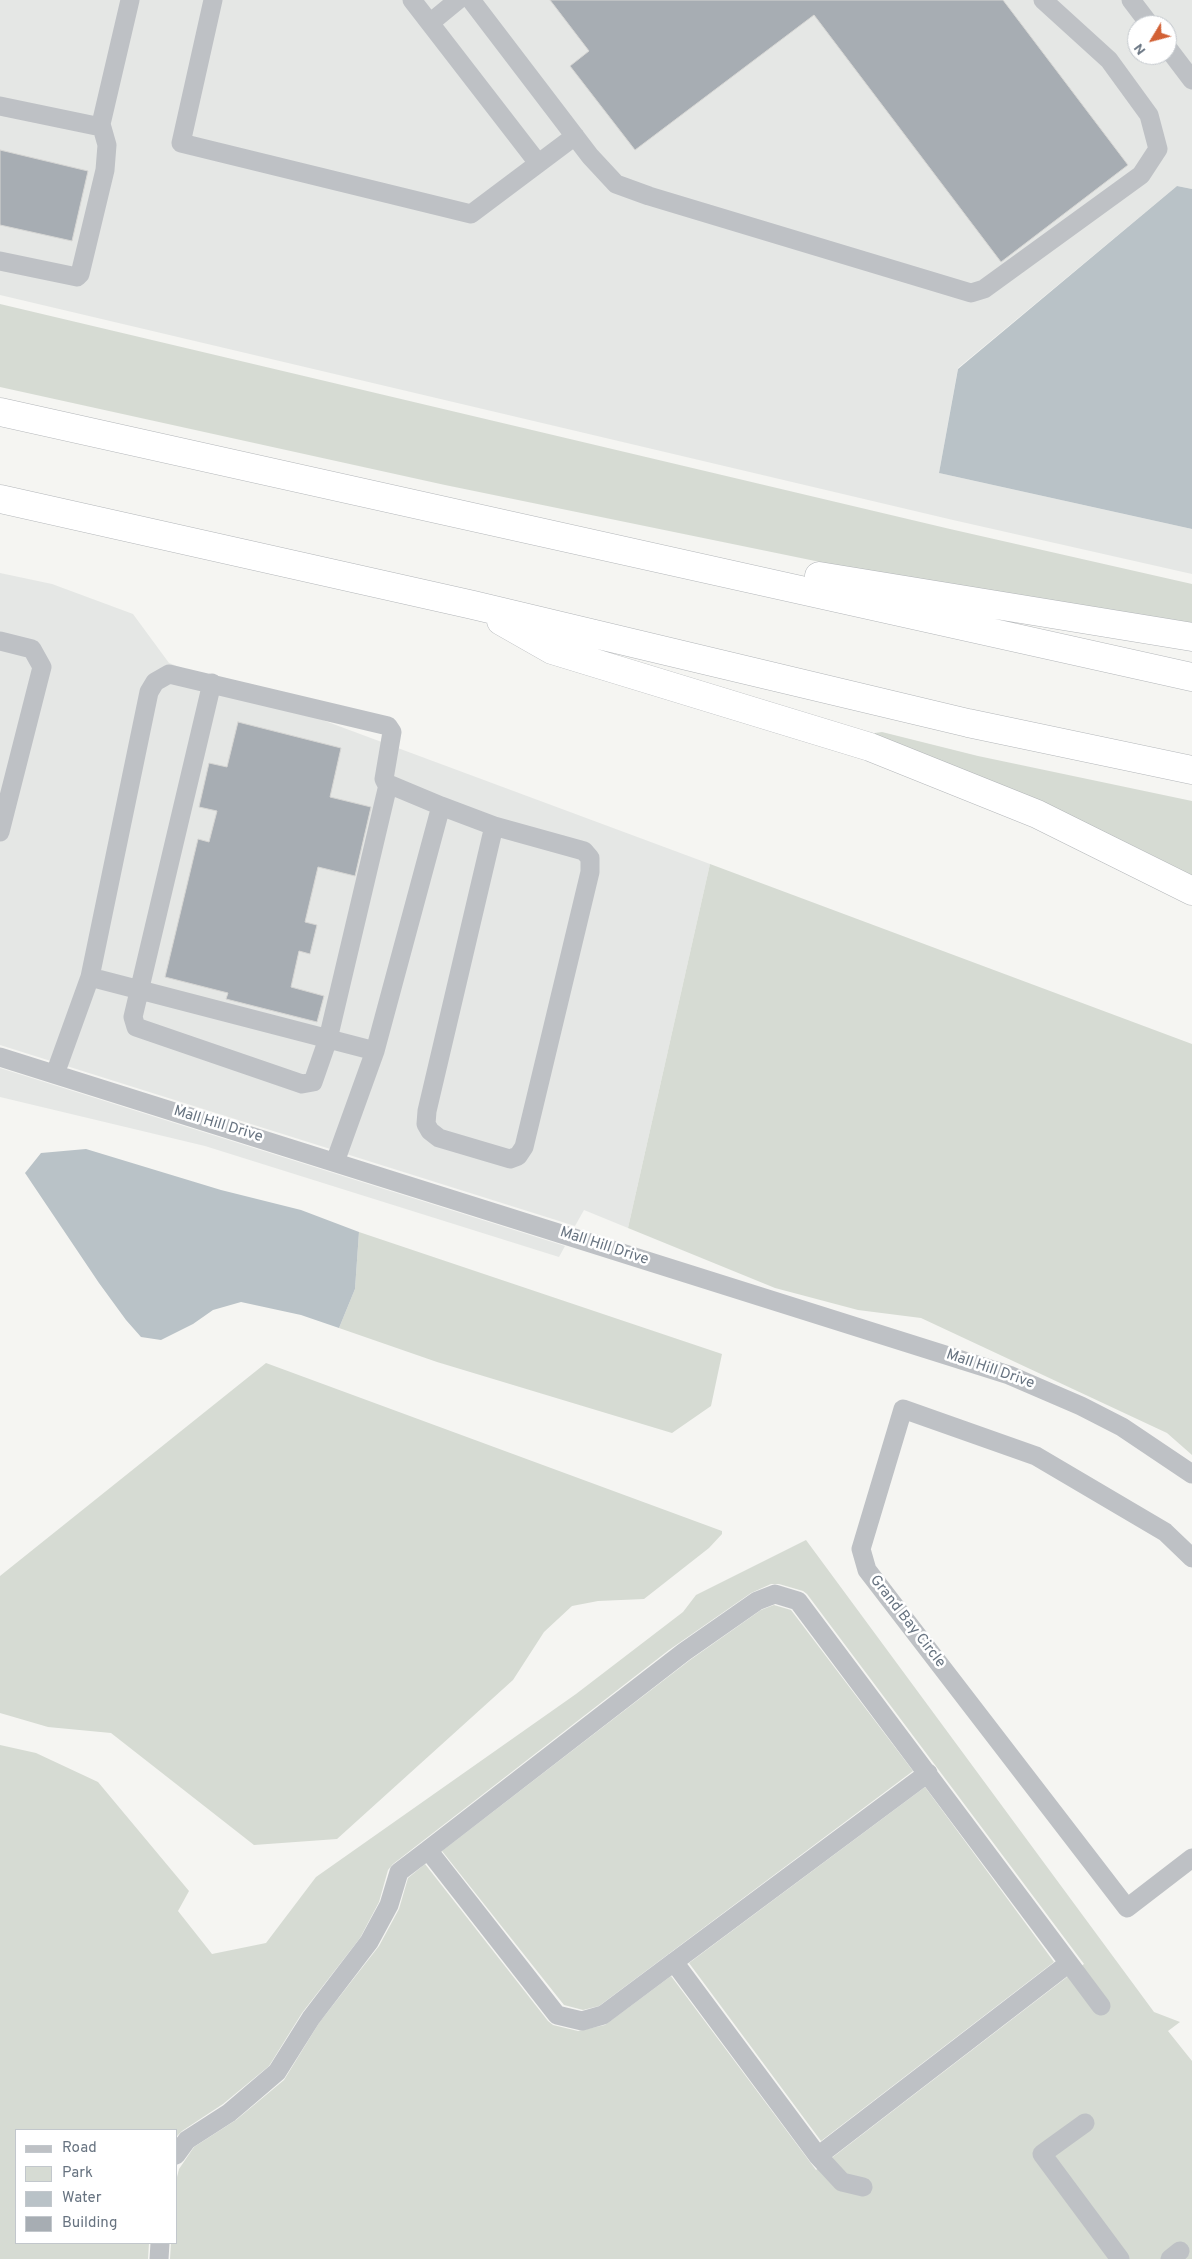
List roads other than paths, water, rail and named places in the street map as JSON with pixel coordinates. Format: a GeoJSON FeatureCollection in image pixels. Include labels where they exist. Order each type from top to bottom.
{"type":"FeatureCollection","features":[{"type":"Feature","properties":{"kind":"highway"},"geometry":{"type":"LineString","coordinates":[[0,412],[1192,677]]}},
{"type":"Feature","properties":{"kind":"highway"},"geometry":{"type":"LineString","coordinates":[[0,499],[473,605],[968,723],[1192,770]]}},
{"type":"Feature","properties":{"kind":"highway"},"geometry":{"type":"LineString","coordinates":[[525,528],[1192,637]]}},
{"type":"Feature","properties":{"kind":"highway"},"geometry":{"type":"LineString","coordinates":[[473,605],[552,650],[870,747],[1036,814],[1192,891]]}},
{"type":"Feature","properties":{"kind":"street"},"geometry":{"type":"LineString","coordinates":[[0,261],[77,277],[105,170],[107,145],[101,127],[130,0]]}},
{"type":"Feature","properties":{"kind":"street"},"geometry":{"type":"LineString","coordinates":[[213,0],[181,143],[471,214],[575,136]]}},
{"type":"Feature","properties":{"kind":"street"},"geometry":{"type":"LineString","coordinates":[[412,0],[538,163]]}},
{"type":"Feature","properties":{"kind":"street"},"geometry":{"type":"LineString","coordinates":[[430,23],[458,0]]}},
{"type":"Feature","properties":{"kind":"street"},"geometry":{"type":"LineString","coordinates":[[471,0],[575,136],[616,184],[649,196],[971,293],[984,289],[1141,174],[1158,149],[1149,115],[1109,60],[1043,0]]}},
{"type":"Feature","properties":{"kind":"street"},"geometry":{"type":"LineString","coordinates":[[1131,0],[1142,15]]}},
{"type":"Feature","properties":{"kind":"street"},"geometry":{"type":"LineString","coordinates":[[1177,60],[1192,80]]}},
{"type":"Feature","properties":{"kind":"street"},"geometry":{"type":"LineString","coordinates":[[0,106],[101,127]]}},
{"type":"Feature","properties":{"kind":"street"},"geometry":{"type":"LineString","coordinates":[[0,641],[32,649],[42,667],[0,832]]}},
{"type":"Feature","properties":{"kind":"street"},"geometry":{"type":"LineString","coordinates":[[55,1074],[90,977],[148,692],[155,682],[169,674],[212,684],[388,726],[392,732],[384,778],[388,786],[328,1039],[316,1078],[308,1085],[302,1084],[136,1027],[133,1017],[141,990],[212,684]]}},
{"type":"Feature","properties":{"kind":"street"},"geometry":{"type":"LineString","coordinates":[[388,786],[494,826],[584,851],[590,858],[590,872],[524,1147],[518,1156],[510,1159],[440,1138],[430,1131],[426,1124],[427,1111],[494,826]]}},
{"type":"Feature","properties":{"kind":"street"},"geometry":{"type":"LineString","coordinates":[[335,1162],[375,1051],[441,806]]}},
{"type":"Feature","properties":{"kind":"street"},"geometry":{"type":"LineString","coordinates":[[90,977],[375,1051]]}},
{"type":"Feature","properties":{"kind":"street","name":"Mall Hill Drive"},"geometry":{"type":"LineString","coordinates":[[0,1057],[1009,1375],[1082,1406],[1122,1427],[1192,1474]]}},
{"type":"Feature","properties":{"kind":"street","name":"Grand Bay Circle"},"geometry":{"type":"LineString","coordinates":[[1192,1558],[1165,1532],[1036,1456],[903,1409],[861,1549],[867,1570],[1127,1908],[1192,1858]]}},
{"type":"Feature","properties":{"kind":"street"},"geometry":{"type":"LineString","coordinates":[[178,2152],[187,2140],[229,2112],[277,2072],[311,2018],[370,1942],[389,1905],[399,1872],[684,1652],[757,1601],[775,1594],[798,1601],[928,1772],[1101,2006]]}},
{"type":"Feature","properties":{"kind":"street"},"geometry":{"type":"LineString","coordinates":[[428,1850],[557,2015],[582,2021],[603,2015],[928,1772]]}},
{"type":"Feature","properties":{"kind":"street"},"geometry":{"type":"LineString","coordinates":[[674,1962],[818,2156],[842,2182],[864,2187]]}},
{"type":"Feature","properties":{"kind":"street"},"geometry":{"type":"LineString","coordinates":[[818,2156],[1069,1963]]}},
{"type":"Feature","properties":{"kind":"street"},"geometry":{"type":"LineString","coordinates":[[1085,2123],[1042,2154],[1120,2259]]}},
{"type":"Feature","properties":{"kind":"street"},"geometry":{"type":"LineString","coordinates":[[159,2259],[160,2244]]}},
{"type":"Feature","properties":{"kind":"water"},"geometry":{"type":"Polygon","coordinates":[[[1177,186],[1192,189],[1192,529],[939,473],[958,369],[1177,186]]]}},
{"type":"Feature","properties":{"kind":"water"},"geometry":{"type":"Polygon","coordinates":[[[86,1149],[221,1190],[301,1210],[359,1232],[355,1289],[339,1328],[301,1315],[241,1302],[213,1310],[193,1324],[161,1340],[141,1337],[99,1283],[25,1173],[41,1153],[86,1149]]]}}]}
